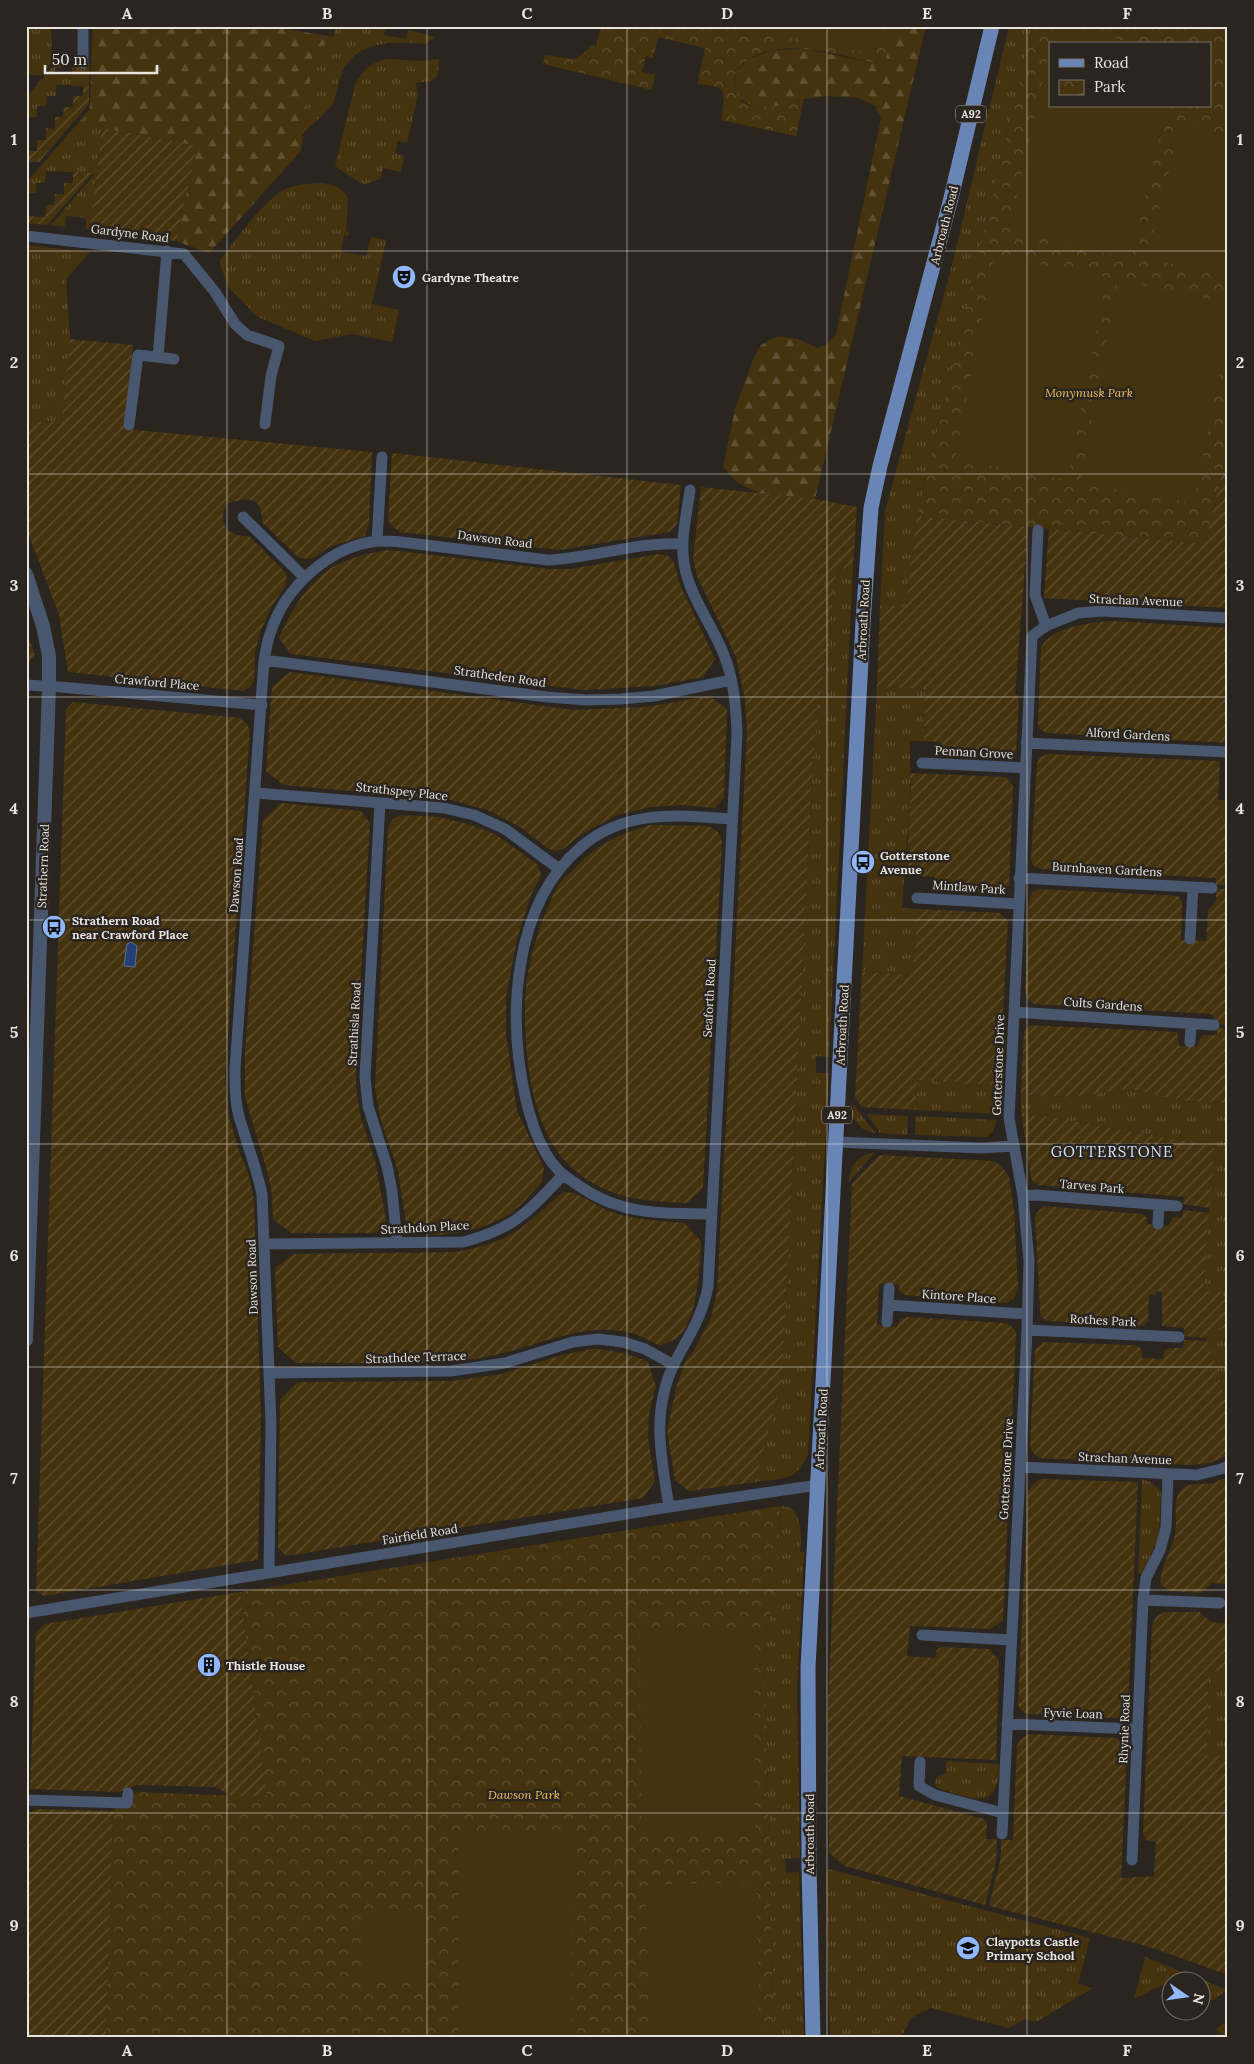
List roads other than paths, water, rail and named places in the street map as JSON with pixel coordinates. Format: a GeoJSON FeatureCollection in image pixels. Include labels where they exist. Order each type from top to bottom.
{"type":"FeatureCollection","features":[{"type":"Feature","properties":{"kind":"main road","name":"Arbroath Road"},"geometry":{"type":"LineString","coordinates":[[813,2038],[809,1866],[808,1667],[863,622],[871,508],[880,466],[950,202],[992,26]]}},
{"type":"Feature","properties":{"kind":"street"},"geometry":{"type":"LineString","coordinates":[[83,26],[83,63]]}},
{"type":"Feature","properties":{"kind":"street","name":"Gardyne Road"},"geometry":{"type":"LineString","coordinates":[[26,236],[184,254],[205,279],[235,324],[247,334],[279,346],[271,376],[265,424]]}},
{"type":"Feature","properties":{"kind":"street"},"geometry":{"type":"LineString","coordinates":[[158,357],[167,252]]}},
{"type":"Feature","properties":{"kind":"street"},"geometry":{"type":"LineString","coordinates":[[130,425],[138,355],[174,359]]}},
{"type":"Feature","properties":{"kind":"street"},"geometry":{"type":"LineString","coordinates":[[377,541],[382,457]]}},
{"type":"Feature","properties":{"kind":"street","name":"Seaforth Road"},"geometry":{"type":"LineString","coordinates":[[670,1507],[659,1443],[659,1418],[663,1393],[674,1365],[697,1324],[704,1307],[708,1287],[737,734],[736,707],[724,655],[688,581],[684,562],[683,544],[690,490]]}},
{"type":"Feature","properties":{"kind":"street"},"geometry":{"type":"LineString","coordinates":[[243,516],[304,577]]}},
{"type":"Feature","properties":{"kind":"street"},"geometry":{"type":"LineString","coordinates":[[1038,530],[1035,595],[1046,626]]}},
{"type":"Feature","properties":{"kind":"street","name":"Dawson Road"},"geometry":{"type":"LineString","coordinates":[[269,1573],[271,1423],[262,1194],[257,1170],[240,1122],[235,1097],[235,1078],[264,660],[270,633],[282,607],[304,577],[327,560],[353,548],[377,541],[401,542],[548,560],[570,559],[667,543],[683,544]]}},
{"type":"Feature","properties":{"kind":"street","name":"Strathern Road"},"geometry":{"type":"LineString","coordinates":[[26,574],[43,626],[49,656],[26,1340]]}},
{"type":"Feature","properties":{"kind":"street","name":"Strachan Avenue"},"geometry":{"type":"LineString","coordinates":[[1046,626],[1078,613],[1102,611],[1228,618]]}},
{"type":"Feature","properties":{"kind":"street","name":"Gotterstone Drive"},"geometry":{"type":"LineString","coordinates":[[1002,1834],[1027,1330],[1028,1261],[1023,1196],[1009,1118],[1032,636],[1046,626]]}},
{"type":"Feature","properties":{"kind":"street","name":"Stratheden Road"},"geometry":{"type":"LineString","coordinates":[[264,660],[547,697],[587,700],[654,696],[731,680]]}},
{"type":"Feature","properties":{"kind":"street","name":"Crawford Place"},"geometry":{"type":"LineString","coordinates":[[26,685],[262,705]]}},
{"type":"Feature","properties":{"kind":"street","name":"Alford Gardens"},"geometry":{"type":"LineString","coordinates":[[1026,743],[1228,752]]}},
{"type":"Feature","properties":{"kind":"street","name":"Pennan Grove"},"geometry":{"type":"LineString","coordinates":[[922,763],[1026,768]]}},
{"type":"Feature","properties":{"kind":"street","name":"Strathspey Place"},"geometry":{"type":"LineString","coordinates":[[256,793],[444,808],[474,815],[505,829],[559,869]]}},
{"type":"Feature","properties":{"kind":"street","name":"Strathisla Road"},"geometry":{"type":"LineString","coordinates":[[380,803],[365,1077],[368,1106],[387,1166],[392,1191],[397,1243]]}},
{"type":"Feature","properties":{"kind":"street"},"geometry":{"type":"LineString","coordinates":[[712,1214],[644,1211],[618,1205],[591,1193],[564,1175],[545,1151],[532,1123],[517,1051],[516,1006],[521,964],[530,926],[542,896],[559,869],[581,846],[612,827],[643,817],[674,815],[732,819]]}},
{"type":"Feature","properties":{"kind":"street","name":"Burnhaven Gardens"},"geometry":{"type":"LineString","coordinates":[[1019,878],[1212,888]]}},
{"type":"Feature","properties":{"kind":"street"},"geometry":{"type":"LineString","coordinates":[[1190,939],[1193,887]]}},
{"type":"Feature","properties":{"kind":"street","name":"Mintlaw Park"},"geometry":{"type":"LineString","coordinates":[[917,898],[1019,904]]}},
{"type":"Feature","properties":{"kind":"street","name":"Cults Gardens"},"geometry":{"type":"LineString","coordinates":[[1014,1012],[1214,1025]]}},
{"type":"Feature","properties":{"kind":"street"},"geometry":{"type":"LineString","coordinates":[[1190,1042],[1191,1024]]}},
{"type":"Feature","properties":{"kind":"street"},"geometry":{"type":"LineString","coordinates":[[836,1142],[982,1148],[1014,1146]]}},
{"type":"Feature","properties":{"kind":"street","name":"Strathdon Place"},"geometry":{"type":"LineString","coordinates":[[265,1244],[463,1242],[486,1236],[511,1224],[531,1209],[564,1175]]}},
{"type":"Feature","properties":{"kind":"street","name":"Tarves Park"},"geometry":{"type":"LineString","coordinates":[[1023,1196],[1036,1195],[1177,1206]]}},
{"type":"Feature","properties":{"kind":"street"},"geometry":{"type":"LineString","coordinates":[[1158,1224],[1159,1205]]}},
{"type":"Feature","properties":{"kind":"street"},"geometry":{"type":"LineString","coordinates":[[887,1322],[889,1288]]}},
{"type":"Feature","properties":{"kind":"street","name":"Kintore Place"},"geometry":{"type":"LineString","coordinates":[[888,1305],[1027,1314]]}},
{"type":"Feature","properties":{"kind":"street","name":"Rothes Park"},"geometry":{"type":"LineString","coordinates":[[1027,1330],[1179,1337]]}},
{"type":"Feature","properties":{"kind":"street","name":"Strathdee Terrace"},"geometry":{"type":"LineString","coordinates":[[269,1373],[451,1371],[504,1363],[573,1342],[598,1339],[623,1342],[638,1347],[674,1365]]}},
{"type":"Feature","properties":{"kind":"street","name":"Strachan Avenue"},"geometry":{"type":"LineString","coordinates":[[1020,1467],[1196,1475],[1228,1466]]}},
{"type":"Feature","properties":{"kind":"street","name":"Rhynie Road"},"geometry":{"type":"LineString","coordinates":[[1132,1860],[1143,1600],[1146,1578],[1160,1550],[1166,1528],[1168,1474]]}},
{"type":"Feature","properties":{"kind":"street","name":"Fairfield Road"},"geometry":{"type":"LineString","coordinates":[[26,1613],[670,1507],[818,1485]]}},
{"type":"Feature","properties":{"kind":"street"},"geometry":{"type":"LineString","coordinates":[[1143,1600],[1220,1603]]}},
{"type":"Feature","properties":{"kind":"street"},"geometry":{"type":"LineString","coordinates":[[922,1635],[1011,1640]]}},
{"type":"Feature","properties":{"kind":"street","name":"Fyvie Loan"},"geometry":{"type":"LineString","coordinates":[[1007,1724],[1138,1729]]}},
{"type":"Feature","properties":{"kind":"street"},"geometry":{"type":"LineString","coordinates":[[920,1762],[919,1786],[935,1795],[1003,1813]]}},
{"type":"Feature","properties":{"kind":"street"},"geometry":{"type":"LineString","coordinates":[[26,1800],[127,1803],[128,1793]]}},
{"type":"Feature","properties":{"kind":"water"},"geometry":{"type":"Polygon","coordinates":[[[131,942],[137,946],[135,967],[124,966],[127,944],[131,942]]]}},
{"type":"Feature","properties":{"kind":"place","name":"Gardyne Theatre"},"geometry":{"type":"Point","coordinates":[404,277]}},
{"type":"Feature","properties":{"kind":"place","name":"Gotterstone Avenue"},"geometry":{"type":"Point","coordinates":[863,862]}},
{"type":"Feature","properties":{"kind":"place","name":"Strathern Road near Crawford Place"},"geometry":{"type":"Point","coordinates":[54,927]}},
{"type":"Feature","properties":{"kind":"place","name":"Thistle House"},"geometry":{"type":"Point","coordinates":[209,1665]}},
{"type":"Feature","properties":{"kind":"place","name":"Claypotts Castle Primary School"},"geometry":{"type":"Point","coordinates":[968,1948]}},
{"type":"Feature","properties":{"kind":"district","name":"GOTTERSTONE"},"geometry":{"type":"Point","coordinates":[1112,1151]}},
{"type":"Feature","properties":{"kind":"park label","name":"Monymusk Park"},"geometry":{"type":"Point","coordinates":[1089,392]}},
{"type":"Feature","properties":{"kind":"park label","name":"Dawson Park"},"geometry":{"type":"Point","coordinates":[524,1794]}}]}
